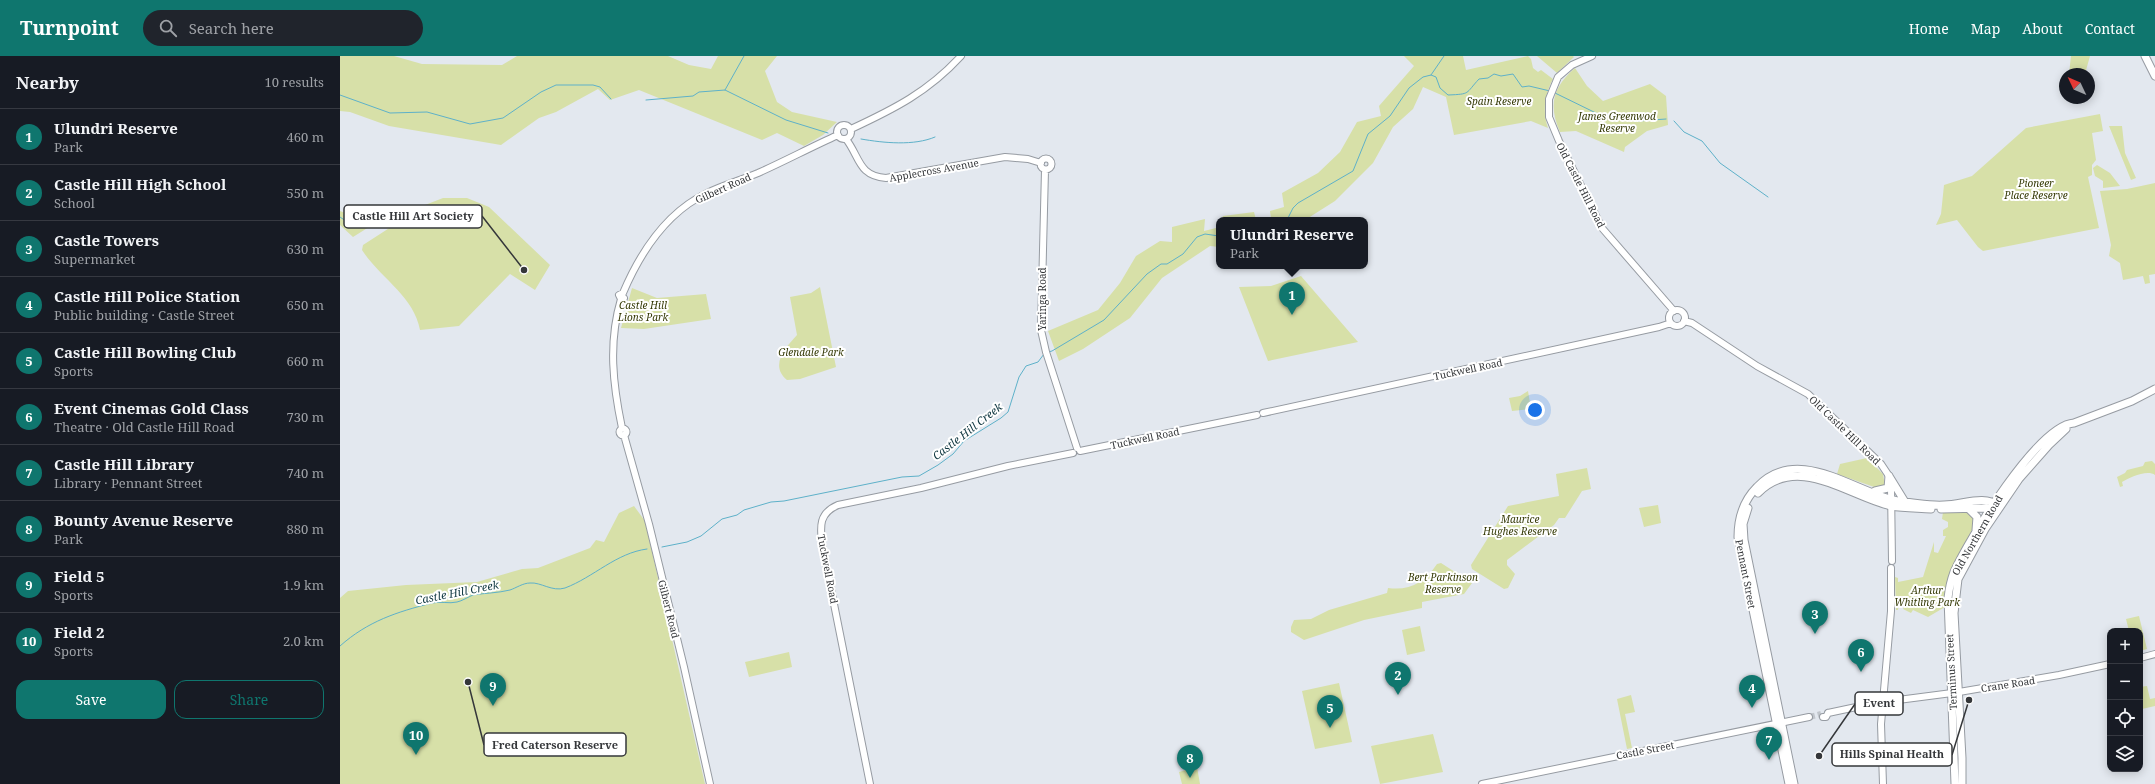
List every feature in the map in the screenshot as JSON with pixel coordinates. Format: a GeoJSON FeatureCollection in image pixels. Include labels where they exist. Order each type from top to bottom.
{"type":"FeatureCollection","features":[{"type":"Feature","properties":{"kind":"main road"},"geometry":{"type":"LineString","coordinates":[[2145,56],[2155,76]]}},
{"type":"Feature","properties":{"kind":"main road","name":"Old Northern Road"},"geometry":{"type":"LineString","coordinates":[[1948,607],[1951,580],[1993,510],[2044,440],[2064,426],[2132,401],[2155,389]]}},
{"type":"Feature","properties":{"kind":"main road","name":"Pennant Street"},"geometry":{"type":"LineString","coordinates":[[1794,784],[1738,537],[1738,525],[1744,503],[1753,491],[1766,479],[1777,473],[1797,469],[1814,471],[1871,492],[1892,503]]}},
{"type":"Feature","properties":{"kind":"main road","name":"Pennant Street"},"geometry":{"type":"LineString","coordinates":[[1789,784],[1779,723],[1744,540],[1743,524],[1750,503],[1763,487],[1773,481],[1784,477],[1802,475],[1820,479],[1892,503]]}},
{"type":"Feature","properties":{"kind":"main road"},"geometry":{"type":"LineString","coordinates":[[1871,492],[1883,491],[1888,488],[1889,476]]}},
{"type":"Feature","properties":{"kind":"main road"},"geometry":{"type":"LineString","coordinates":[[1889,476],[1905,502]]}},
{"type":"Feature","properties":{"kind":"main road"},"geometry":{"type":"LineString","coordinates":[[1892,503],[1905,502],[1943,505],[1983,500],[1997,504]]}},
{"type":"Feature","properties":{"kind":"main road"},"geometry":{"type":"LineString","coordinates":[[1892,503],[1993,510]]}},
{"type":"Feature","properties":{"kind":"main road"},"geometry":{"type":"LineString","coordinates":[[1969,509],[1977,517],[1977,538]]}},
{"type":"Feature","properties":{"kind":"main road","name":"Old Northern Road"},"geometry":{"type":"LineString","coordinates":[[1955,599],[1960,575],[1977,538]]}},
{"type":"Feature","properties":{"kind":"main road","name":"Terminus Street"},"geometry":{"type":"LineString","coordinates":[[1951,620],[1955,599]]}},
{"type":"Feature","properties":{"kind":"main road","name":"Terminus Street"},"geometry":{"type":"LineString","coordinates":[[1948,607],[1951,620],[1962,784]]}},
{"type":"Feature","properties":{"kind":"main road","name":"Terminus Street"},"geometry":{"type":"LineString","coordinates":[[1955,784],[1956,692]]}},
{"type":"Feature","properties":{"kind":"street"},"geometry":{"type":"LineString","coordinates":[[851,129],[907,102],[935,82],[962,56]]}},
{"type":"Feature","properties":{"kind":"street","name":"Old Castle Hill Road"},"geometry":{"type":"LineString","coordinates":[[1592,56],[1572,65],[1554,83],[1548,108],[1552,127],[1602,228],[1674,311]]}},
{"type":"Feature","properties":{"kind":"street"},"geometry":{"type":"LineString","coordinates":[[845,125],[851,129],[851,135],[846,139],[842,139],[838,136],[837,130],[839,127],[845,125]]}},
{"type":"Feature","properties":{"kind":"street","name":"Gilbert Road"},"geometry":{"type":"LineString","coordinates":[[710,784],[684,667],[649,524],[624,435],[620,433],[622,428],[615,392],[612,361],[613,339],[622,296],[635,267],[652,240],[670,220],[690,203],[706,193],[757,174],[838,136]]}},
{"type":"Feature","properties":{"kind":"street","name":"Applecross Avenue"},"geometry":{"type":"LineString","coordinates":[[846,139],[861,166],[871,175],[878,178],[886,178],[1004,157],[1013,157],[1041,163]]}},
{"type":"Feature","properties":{"kind":"street"},"geometry":{"type":"LineString","coordinates":[[1046,158],[1050,160],[1052,164],[1051,168],[1045,170],[1042,168],[1041,163],[1046,158]]}},
{"type":"Feature","properties":{"kind":"street","name":"Yaringa Road"},"geometry":{"type":"LineString","coordinates":[[1045,170],[1041,330],[1046,352],[1077,451]]}},
{"type":"Feature","properties":{"kind":"street"},"geometry":{"type":"LineString","coordinates":[[1674,311],[1682,312],[1684,316],[1684,321],[1678,325],[1671,323],[1670,316],[1674,311]]}},
{"type":"Feature","properties":{"kind":"street","name":"Old Castle Hill Road"},"geometry":{"type":"LineString","coordinates":[[1684,321],[1692,323],[1757,366],[1808,394],[1873,455],[1889,476]]}},
{"type":"Feature","properties":{"kind":"street","name":"Tuckwell Road"},"geometry":{"type":"LineString","coordinates":[[870,784],[822,544],[820,529],[822,517],[831,508],[838,505],[921,488],[1008,466],[1077,451],[1256,415],[1261,418],[1263,413],[1512,360],[1671,323]]}},
{"type":"Feature","properties":{"kind":"street"},"geometry":{"type":"LineString","coordinates":[[1883,784],[1881,736],[1882,702],[1890,615],[1891,568],[1895,565],[1892,560],[1892,503],[1889,476]]}},
{"type":"Feature","properties":{"kind":"street"},"geometry":{"type":"LineString","coordinates":[[2143,657],[2155,654]]}},
{"type":"Feature","properties":{"kind":"street","name":"Crane Road"},"geometry":{"type":"LineString","coordinates":[[1882,702],[1956,692],[2059,675],[2107,665]]}},
{"type":"Feature","properties":{"kind":"street"},"geometry":{"type":"LineString","coordinates":[[1823,717],[1827,716],[1827,711],[1882,702]]}},
{"type":"Feature","properties":{"kind":"street","name":"Castle Street"},"geometry":{"type":"LineString","coordinates":[[1482,784],[1808,717]]}},
{"type":"Feature","properties":{"kind":"green space"},"geometry":{"type":"Polygon","coordinates":[[[340,56],[394,56],[422,64],[502,65],[517,56],[668,56],[689,65],[711,69],[718,56],[777,56],[765,71],[777,102],[792,112],[837,122],[823,135],[804,146],[777,133],[762,140],[639,90],[610,100],[598,89],[556,112],[539,118],[501,145],[389,126],[350,112],[340,111],[340,56]]]}},
{"type":"Feature","properties":{"kind":"green space","name":"Spain Reserve"},"geometry":{"type":"Polygon","coordinates":[[[1404,56],[1463,56],[1466,70],[1528,56],[1531,59],[1533,68],[1538,72],[1541,70],[1553,79],[1545,103],[1545,115],[1548,128],[1531,121],[1454,135],[1446,97],[1423,87],[1413,109],[1393,127],[1373,163],[1335,201],[1310,217],[1271,217],[1270,211],[1284,207],[1282,193],[1318,173],[1340,152],[1357,122],[1381,116],[1379,106],[1414,66],[1404,56]]]}},
{"type":"Feature","properties":{"kind":"green space"},"geometry":{"type":"Polygon","coordinates":[[[1537,56],[1573,56],[1574,57],[1557,73],[1537,56]]]}},
{"type":"Feature","properties":{"kind":"green space"},"geometry":{"type":"Polygon","coordinates":[[[2071,56],[2090,56],[2087,68],[2070,68],[2071,56]]]}},
{"type":"Feature","properties":{"kind":"green space","name":"James Greenwod Reserve"},"geometry":{"type":"Polygon","coordinates":[[[1575,68],[1587,86],[1603,101],[1650,84],[1666,96],[1668,125],[1647,131],[1625,147],[1624,152],[1576,131],[1560,132],[1554,113],[1555,97],[1557,89],[1575,68]]]}},
{"type":"Feature","properties":{"kind":"green space","name":"Pioneer Place Reserve"},"geometry":{"type":"Polygon","coordinates":[[[2100,114],[2103,131],[2092,133],[2096,160],[2092,165],[2092,175],[2088,177],[2099,228],[1983,251],[1978,247],[1957,220],[1936,225],[1941,214],[1944,185],[1972,176],[2026,128],[2100,114]]]}},
{"type":"Feature","properties":{"kind":"green space"},"geometry":{"type":"Polygon","coordinates":[[[2109,126],[2122,126],[2125,153],[2136,178],[2131,180],[2109,126]]]}},
{"type":"Feature","properties":{"kind":"green space"},"geometry":{"type":"Polygon","coordinates":[[[2097,165],[2110,173],[2120,186],[2103,188],[2103,181],[2095,176],[2093,168],[2097,165]]]}},
{"type":"Feature","properties":{"kind":"green space"},"geometry":{"type":"Polygon","coordinates":[[[2155,183],[2155,274],[2149,275],[2150,283],[2145,284],[2143,276],[2123,280],[2120,263],[2109,256],[2111,245],[2100,191],[2127,189],[2155,183]]]}},
{"type":"Feature","properties":{"kind":"green space"},"geometry":{"type":"Polygon","coordinates":[[[443,198],[467,198],[489,207],[550,265],[535,290],[510,274],[459,326],[420,330],[417,318],[404,297],[369,260],[362,250],[363,245],[425,205],[443,198]]]}},
{"type":"Feature","properties":{"kind":"green space"},"geometry":{"type":"Polygon","coordinates":[[[340,211],[356,217],[369,227],[353,237],[340,225],[340,211]]]}},
{"type":"Feature","properties":{"kind":"green space"},"geometry":{"type":"Polygon","coordinates":[[[1254,212],[1255,217],[1222,217],[1254,212]]]}},
{"type":"Feature","properties":{"kind":"green space"},"geometry":{"type":"Polygon","coordinates":[[[1205,219],[1204,231],[1216,228],[1216,247],[1210,246],[1162,278],[1130,318],[1083,349],[1059,361],[1048,331],[1098,310],[1120,283],[1136,256],[1160,241],[1172,242],[1172,227],[1205,219]]]}},
{"type":"Feature","properties":{"kind":"green space"},"geometry":{"type":"Polygon","coordinates":[[[1301,276],[1358,342],[1268,361],[1239,287],[1271,286],[1301,276]]]}},
{"type":"Feature","properties":{"kind":"green space","name":"Glendale Park"},"geometry":{"type":"Polygon","coordinates":[[[820,287],[836,367],[800,379],[787,380],[779,368],[779,362],[788,345],[797,335],[790,297],[811,293],[820,287]]]}},
{"type":"Feature","properties":{"kind":"green space","name":"Castle Hill Lions Park"},"geometry":{"type":"Polygon","coordinates":[[[632,288],[657,298],[706,294],[711,319],[644,329],[621,328],[632,288]]]}},
{"type":"Feature","properties":{"kind":"green space"},"geometry":{"type":"Polygon","coordinates":[[[1528,391],[1531,409],[1512,411],[1509,398],[1520,396],[1528,391]]]}},
{"type":"Feature","properties":{"kind":"green space"},"geometry":{"type":"Polygon","coordinates":[[[1867,458],[1883,474],[1885,486],[1877,488],[1837,474],[1840,464],[1867,458]]]}},
{"type":"Feature","properties":{"kind":"green space"},"geometry":{"type":"Polygon","coordinates":[[[2152,461],[2155,464],[2155,475],[2152,473],[2147,473],[2129,478],[2122,482],[2123,486],[2120,487],[2117,477],[2125,473],[2127,470],[2143,466],[2145,462],[2152,461]]]}},
{"type":"Feature","properties":{"kind":"green space","name":"Maurice Hughes Reserve"},"geometry":{"type":"Polygon","coordinates":[[[1587,468],[1591,489],[1582,491],[1565,518],[1559,518],[1554,525],[1507,560],[1507,565],[1515,574],[1508,588],[1504,589],[1472,569],[1471,565],[1508,506],[1559,496],[1556,474],[1587,468]]]}},
{"type":"Feature","properties":{"kind":"green space"},"geometry":{"type":"Polygon","coordinates":[[[1658,505],[1661,523],[1644,527],[1639,508],[1658,505]]]}},
{"type":"Feature","properties":{"kind":"green space"},"geometry":{"type":"Polygon","coordinates":[[[634,506],[645,521],[705,784],[340,784],[340,598],[348,591],[406,585],[477,582],[522,569],[538,568],[590,548],[596,540],[604,542],[619,513],[634,506]]]}},
{"type":"Feature","properties":{"kind":"green space","name":"Arthur Whitling Park"},"geometry":{"type":"Polygon","coordinates":[[[1943,512],[1970,513],[1975,518],[1972,530],[1963,548],[1945,607],[1928,617],[1913,610],[1911,613],[1903,609],[1906,603],[1899,602],[1898,610],[1896,610],[1895,577],[1898,578],[1898,582],[1923,577],[1934,542],[1934,552],[1938,553],[1946,536],[1943,536],[1943,530],[1948,527],[1948,522],[1942,519],[1943,512]]]}},
{"type":"Feature","properties":{"kind":"green space","name":"Bert Parkinson Reserve"},"geometry":{"type":"Polygon","coordinates":[[[1441,563],[1472,583],[1464,594],[1422,602],[1422,608],[1364,620],[1304,640],[1291,632],[1291,627],[1294,620],[1311,619],[1329,610],[1387,593],[1388,588],[1403,588],[1416,584],[1427,576],[1437,564],[1441,563]]]}},
{"type":"Feature","properties":{"kind":"green space"},"geometry":{"type":"Polygon","coordinates":[[[2139,616],[2142,628],[2128,628],[2126,619],[2139,616]]]}},
{"type":"Feature","properties":{"kind":"green space"},"geometry":{"type":"Polygon","coordinates":[[[1420,626],[1425,651],[1407,655],[1402,630],[1420,626]]]}},
{"type":"Feature","properties":{"kind":"green space"},"geometry":{"type":"Polygon","coordinates":[[[2143,632],[2147,649],[2143,650],[2143,632]]]}},
{"type":"Feature","properties":{"kind":"green space"},"geometry":{"type":"Polygon","coordinates":[[[789,652],[792,667],[749,677],[745,662],[789,652]]]}},
{"type":"Feature","properties":{"kind":"green space"},"geometry":{"type":"Polygon","coordinates":[[[1339,683],[1352,742],[1315,749],[1302,691],[1339,683]]]}},
{"type":"Feature","properties":{"kind":"green space"},"geometry":{"type":"Polygon","coordinates":[[[2147,686],[2150,699],[2155,698],[2155,706],[2143,709],[2143,687],[2147,686]]]}},
{"type":"Feature","properties":{"kind":"green space"},"geometry":{"type":"Polygon","coordinates":[[[1631,695],[1635,712],[1625,714],[1632,748],[1627,749],[1617,699],[1631,695]]]}},
{"type":"Feature","properties":{"kind":"green space"},"geometry":{"type":"Polygon","coordinates":[[[1433,734],[1443,772],[1380,784],[1371,746],[1433,734]]]}},
{"type":"Feature","properties":{"kind":"green space"},"geometry":{"type":"Polygon","coordinates":[[[1197,767],[1200,784],[1182,784],[1179,772],[1197,767]]]}},
{"type":"Feature","properties":{"kind":"waterway"},"geometry":{"type":"LineString","coordinates":[[725,90],[744,56]]}},
{"type":"Feature","properties":{"kind":"waterway"},"geometry":{"type":"LineString","coordinates":[[1431,75],[1444,56]]}},
{"type":"Feature","properties":{"kind":"waterway","name":"Castle Hill Creek"},"geometry":{"type":"LineString","coordinates":[[1288,217],[1293,208],[1298,203],[1353,171],[1368,134],[1390,116],[1409,88],[1423,77],[1431,75],[1436,77],[1440,88],[1448,95],[1467,92],[1479,79],[1488,78],[1494,74],[1501,76],[1513,74],[1522,87],[1529,86],[1550,91]]}},
{"type":"Feature","properties":{"kind":"waterway"},"geometry":{"type":"LineString","coordinates":[[340,95],[390,113],[427,112],[470,124],[503,118],[541,92],[556,85],[593,85],[600,87],[611,99]]}},
{"type":"Feature","properties":{"kind":"waterway"},"geometry":{"type":"LineString","coordinates":[[646,100],[693,96],[699,92],[725,90],[786,120],[828,133]]}},
{"type":"Feature","properties":{"kind":"waterway","name":"Castle Hill Creek"},"geometry":{"type":"LineString","coordinates":[[1555,93],[1598,114],[1619,115],[1638,121],[1666,119]]}},
{"type":"Feature","properties":{"kind":"waterway","name":"Castle Hill Creek"},"geometry":{"type":"LineString","coordinates":[[1674,121],[1684,132],[1702,141],[1720,163],[1768,197]]}},
{"type":"Feature","properties":{"kind":"waterway"},"geometry":{"type":"LineString","coordinates":[[861,139],[879,142],[908,143],[935,137]]}},
{"type":"Feature","properties":{"kind":"waterway"},"geometry":{"type":"LineString","coordinates":[[340,217],[353,226]]}},
{"type":"Feature","properties":{"kind":"waterway","name":"Castle Hill Creek"},"geometry":{"type":"LineString","coordinates":[[1048,352],[1104,320],[1147,274],[1161,264],[1167,264],[1183,254],[1197,237],[1205,234],[1216,236]]}},
{"type":"Feature","properties":{"kind":"waterway","name":"Castle Hill Creek"},"geometry":{"type":"LineString","coordinates":[[662,547],[687,542],[701,536],[722,519],[737,515],[744,510],[771,502],[784,501],[902,477],[919,476],[938,465],[953,454],[964,441],[1008,412],[1019,377],[1026,366],[1038,362],[1044,354]]}},
{"type":"Feature","properties":{"kind":"waterway","name":"Castle Hill Creek"},"geometry":{"type":"LineString","coordinates":[[340,646],[361,630],[383,618],[407,610],[435,602],[457,602],[473,595],[510,590],[527,583],[534,583],[556,589],[565,588],[586,578],[625,555],[647,549]]}},
{"type":"Feature","properties":{"kind":"tunnel"},"geometry":{"type":"LineString","coordinates":[[1809,717],[1821,714]]}},
{"type":"Feature","properties":{"kind":"place","name":"Castle Hill Art Society"},"geometry":{"type":"Point","coordinates":[524,270]}},
{"type":"Feature","properties":{"kind":"place","name":"Ulundri Reserve"},"geometry":{"type":"Point","coordinates":[1292,315]}},
{"type":"Feature","properties":{"kind":"place","name":"Castle Towers"},"geometry":{"type":"Point","coordinates":[1815,634]}},
{"type":"Feature","properties":{"kind":"place","name":"Event Cinemas Gold Class"},"geometry":{"type":"Point","coordinates":[1861,672]}},
{"type":"Feature","properties":{"kind":"place","name":"Fred Caterson Reserve"},"geometry":{"type":"Point","coordinates":[468,682]}},
{"type":"Feature","properties":{"kind":"place","name":"Castle Hill High School"},"geometry":{"type":"Point","coordinates":[1398,695]}},
{"type":"Feature","properties":{"kind":"place","name":"Hills Spinal Health"},"geometry":{"type":"Point","coordinates":[1969,700]}},
{"type":"Feature","properties":{"kind":"place","name":"Field 5"},"geometry":{"type":"Point","coordinates":[493,706]}},
{"type":"Feature","properties":{"kind":"place","name":"Castle Hill Police Station"},"geometry":{"type":"Point","coordinates":[1752,708]}},
{"type":"Feature","properties":{"kind":"place","name":"Castle Hill Bowling Club"},"geometry":{"type":"Point","coordinates":[1330,728]}},
{"type":"Feature","properties":{"kind":"place","name":"Field 2"},"geometry":{"type":"Point","coordinates":[416,755]}},
{"type":"Feature","properties":{"kind":"place","name":"Event"},"geometry":{"type":"Point","coordinates":[1819,756]}},
{"type":"Feature","properties":{"kind":"place","name":"Castle Hill Library"},"geometry":{"type":"Point","coordinates":[1769,760]}},
{"type":"Feature","properties":{"kind":"place","name":"Bounty Avenue Reserve"},"geometry":{"type":"Point","coordinates":[1190,778]}}]}
